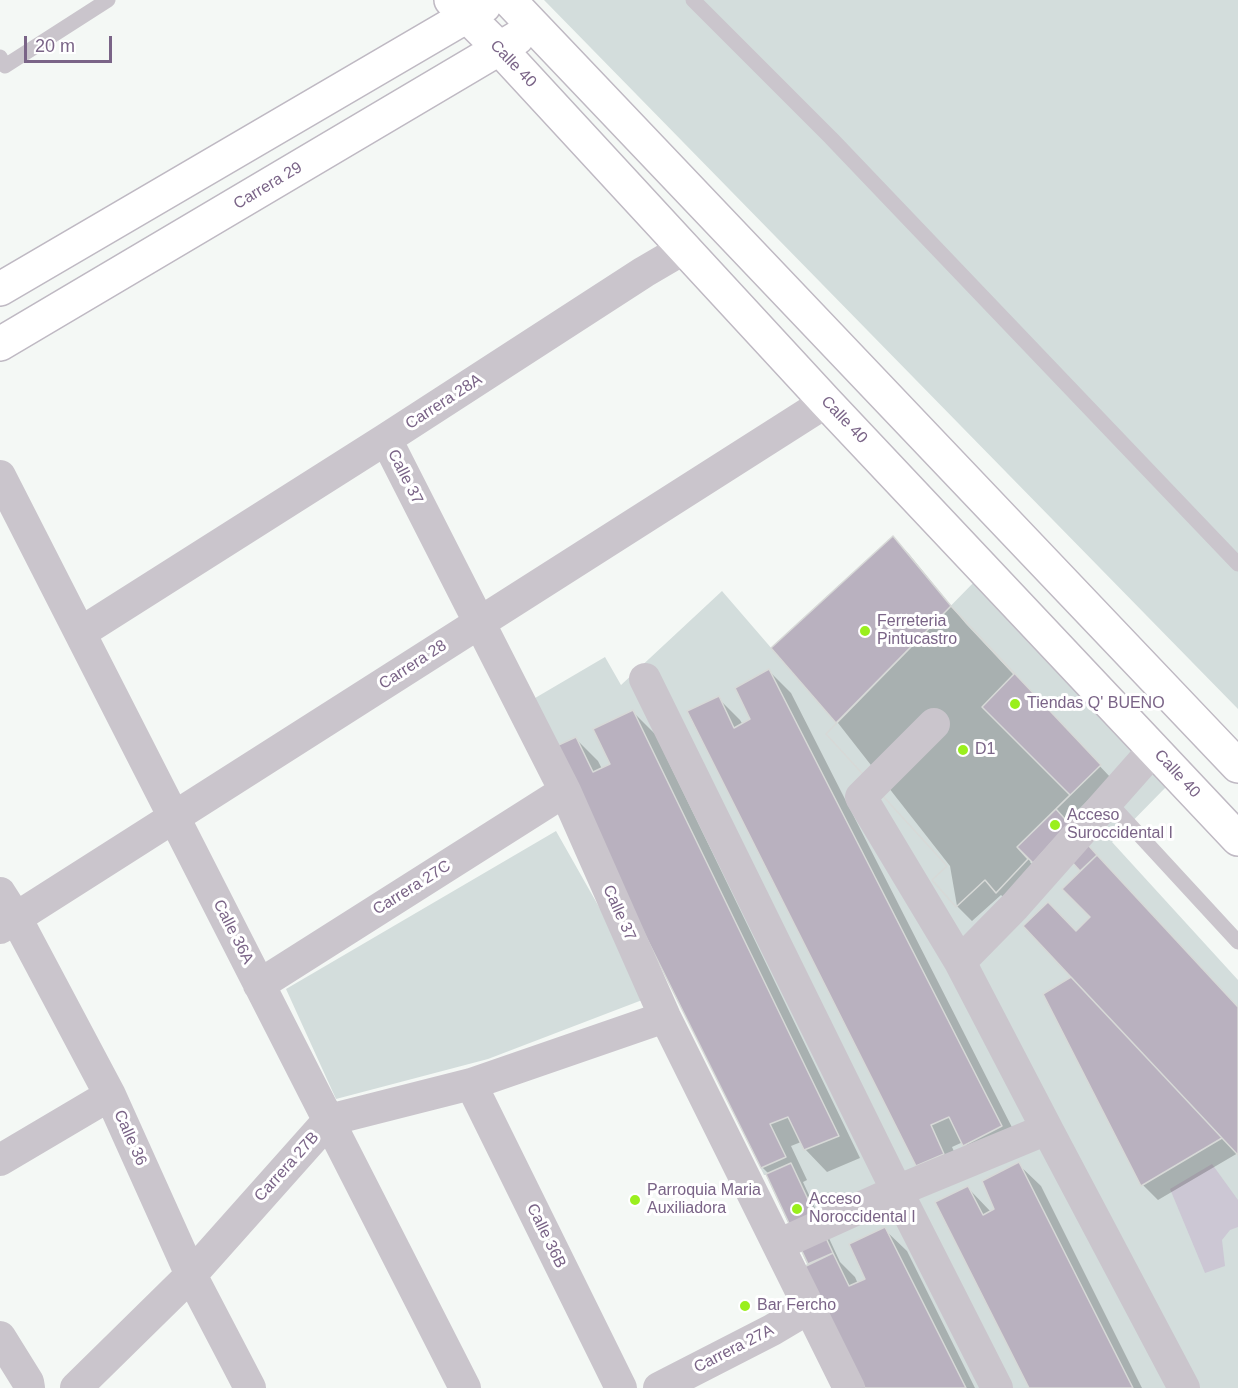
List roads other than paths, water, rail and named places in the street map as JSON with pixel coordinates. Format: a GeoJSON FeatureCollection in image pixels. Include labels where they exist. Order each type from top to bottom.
{"type":"FeatureCollection","features":[{"type":"Feature","properties":{"kind":"main road"},"geometry":{"type":"LineString","coordinates":[[509,0],[1238,766]]}},
{"type":"Feature","properties":{"kind":"main road"},"geometry":{"type":"LineString","coordinates":[[0,289],[470,6]]}},
{"type":"Feature","properties":{"kind":"main road","name":"Calle 40"},"geometry":{"type":"LineString","coordinates":[[470,6],[500,49],[826,402],[1238,839]]}},
{"type":"Feature","properties":{"kind":"main road","name":"Carrera 29"},"geometry":{"type":"LineString","coordinates":[[0,344],[500,49],[535,26]]}},
{"type":"Feature","properties":{"kind":"street","name":"Carrera 28A"},"geometry":{"type":"LineString","coordinates":[[80,633],[685,248]]}},
{"type":"Feature","properties":{"kind":"street","name":"Carrera 28"},"geometry":{"type":"LineString","coordinates":[[6,913],[174,818],[826,402]]}},
{"type":"Feature","properties":{"kind":"street","name":"Calle 37"},"geometry":{"type":"LineString","coordinates":[[386,439],[565,791],[665,1017],[849,1388]]}},
{"type":"Feature","properties":{"kind":"street","name":"Calle 36A"},"geometry":{"type":"LineString","coordinates":[[0,476],[465,1388]]}},
{"type":"Feature","properties":{"kind":"street"},"geometry":{"type":"LineString","coordinates":[[645,679],[897,1191],[997,1388]]}},
{"type":"Feature","properties":{"kind":"street"},"geometry":{"type":"LineString","coordinates":[[934,724],[861,796],[960,962],[1184,1388]]}},
{"type":"Feature","properties":{"kind":"street"},"geometry":{"type":"LineString","coordinates":[[960,962],[1015,906],[1154,749]]}},
{"type":"Feature","properties":{"kind":"street","name":"Carrera 27C"},"geometry":{"type":"LineString","coordinates":[[260,985],[565,791]]}},
{"type":"Feature","properties":{"kind":"street","name":"Calle 36"},"geometry":{"type":"LineString","coordinates":[[6,913],[111,1095],[191,1275],[250,1388]]}},
{"type":"Feature","properties":{"kind":"street","name":"Carrera 27B"},"geometry":{"type":"LineString","coordinates":[[76,1388],[191,1275],[329,1120],[471,1084],[665,1017]]}},
{"type":"Feature","properties":{"kind":"street","name":"Calle 36B"},"geometry":{"type":"LineString","coordinates":[[471,1084],[621,1388]]}},
{"type":"Feature","properties":{"kind":"street"},"geometry":{"type":"LineString","coordinates":[[0,1160],[111,1095]]}},
{"type":"Feature","properties":{"kind":"street"},"geometry":{"type":"LineString","coordinates":[[778,1245],[897,1191],[1047,1129]]}},
{"type":"Feature","properties":{"kind":"street","name":"Carrera 27A"},"geometry":{"type":"LineString","coordinates":[[659,1388],[772,1330],[809,1308]]}},
{"type":"Feature","properties":{"kind":"street"},"geometry":{"type":"LineString","coordinates":[[0,1337],[29,1388]]}},
{"type":"Feature","properties":{"kind":"lane"},"geometry":{"type":"LineString","coordinates":[[0,57],[5,66],[108,0]]}},
{"type":"Feature","properties":{"kind":"lane"},"geometry":{"type":"LineString","coordinates":[[693,0],[831,138],[1238,564]]}},
{"type":"Feature","properties":{"kind":"lane"},"geometry":{"type":"LineString","coordinates":[[1108,801],[1238,942]]}},
{"type":"Feature","properties":{"kind":"place","name":"Ferreteria Pintucastro"},"geometry":{"type":"Point","coordinates":[865,631]}},
{"type":"Feature","properties":{"kind":"place","name":"Tiendas Q' BUENO"},"geometry":{"type":"Point","coordinates":[1015,704]}},
{"type":"Feature","properties":{"kind":"place","name":"D1"},"geometry":{"type":"Point","coordinates":[963,750]}},
{"type":"Feature","properties":{"kind":"place","name":"Acceso Suroccidental I"},"geometry":{"type":"Point","coordinates":[1055,825]}},
{"type":"Feature","properties":{"kind":"place","name":"Parroquia Maria Auxiliadora"},"geometry":{"type":"Point","coordinates":[635,1200]}},
{"type":"Feature","properties":{"kind":"place","name":"Acceso Noroccidental I"},"geometry":{"type":"Point","coordinates":[797,1209]}},
{"type":"Feature","properties":{"kind":"place","name":"Bar Fercho"},"geometry":{"type":"Point","coordinates":[745,1306]}}]}
